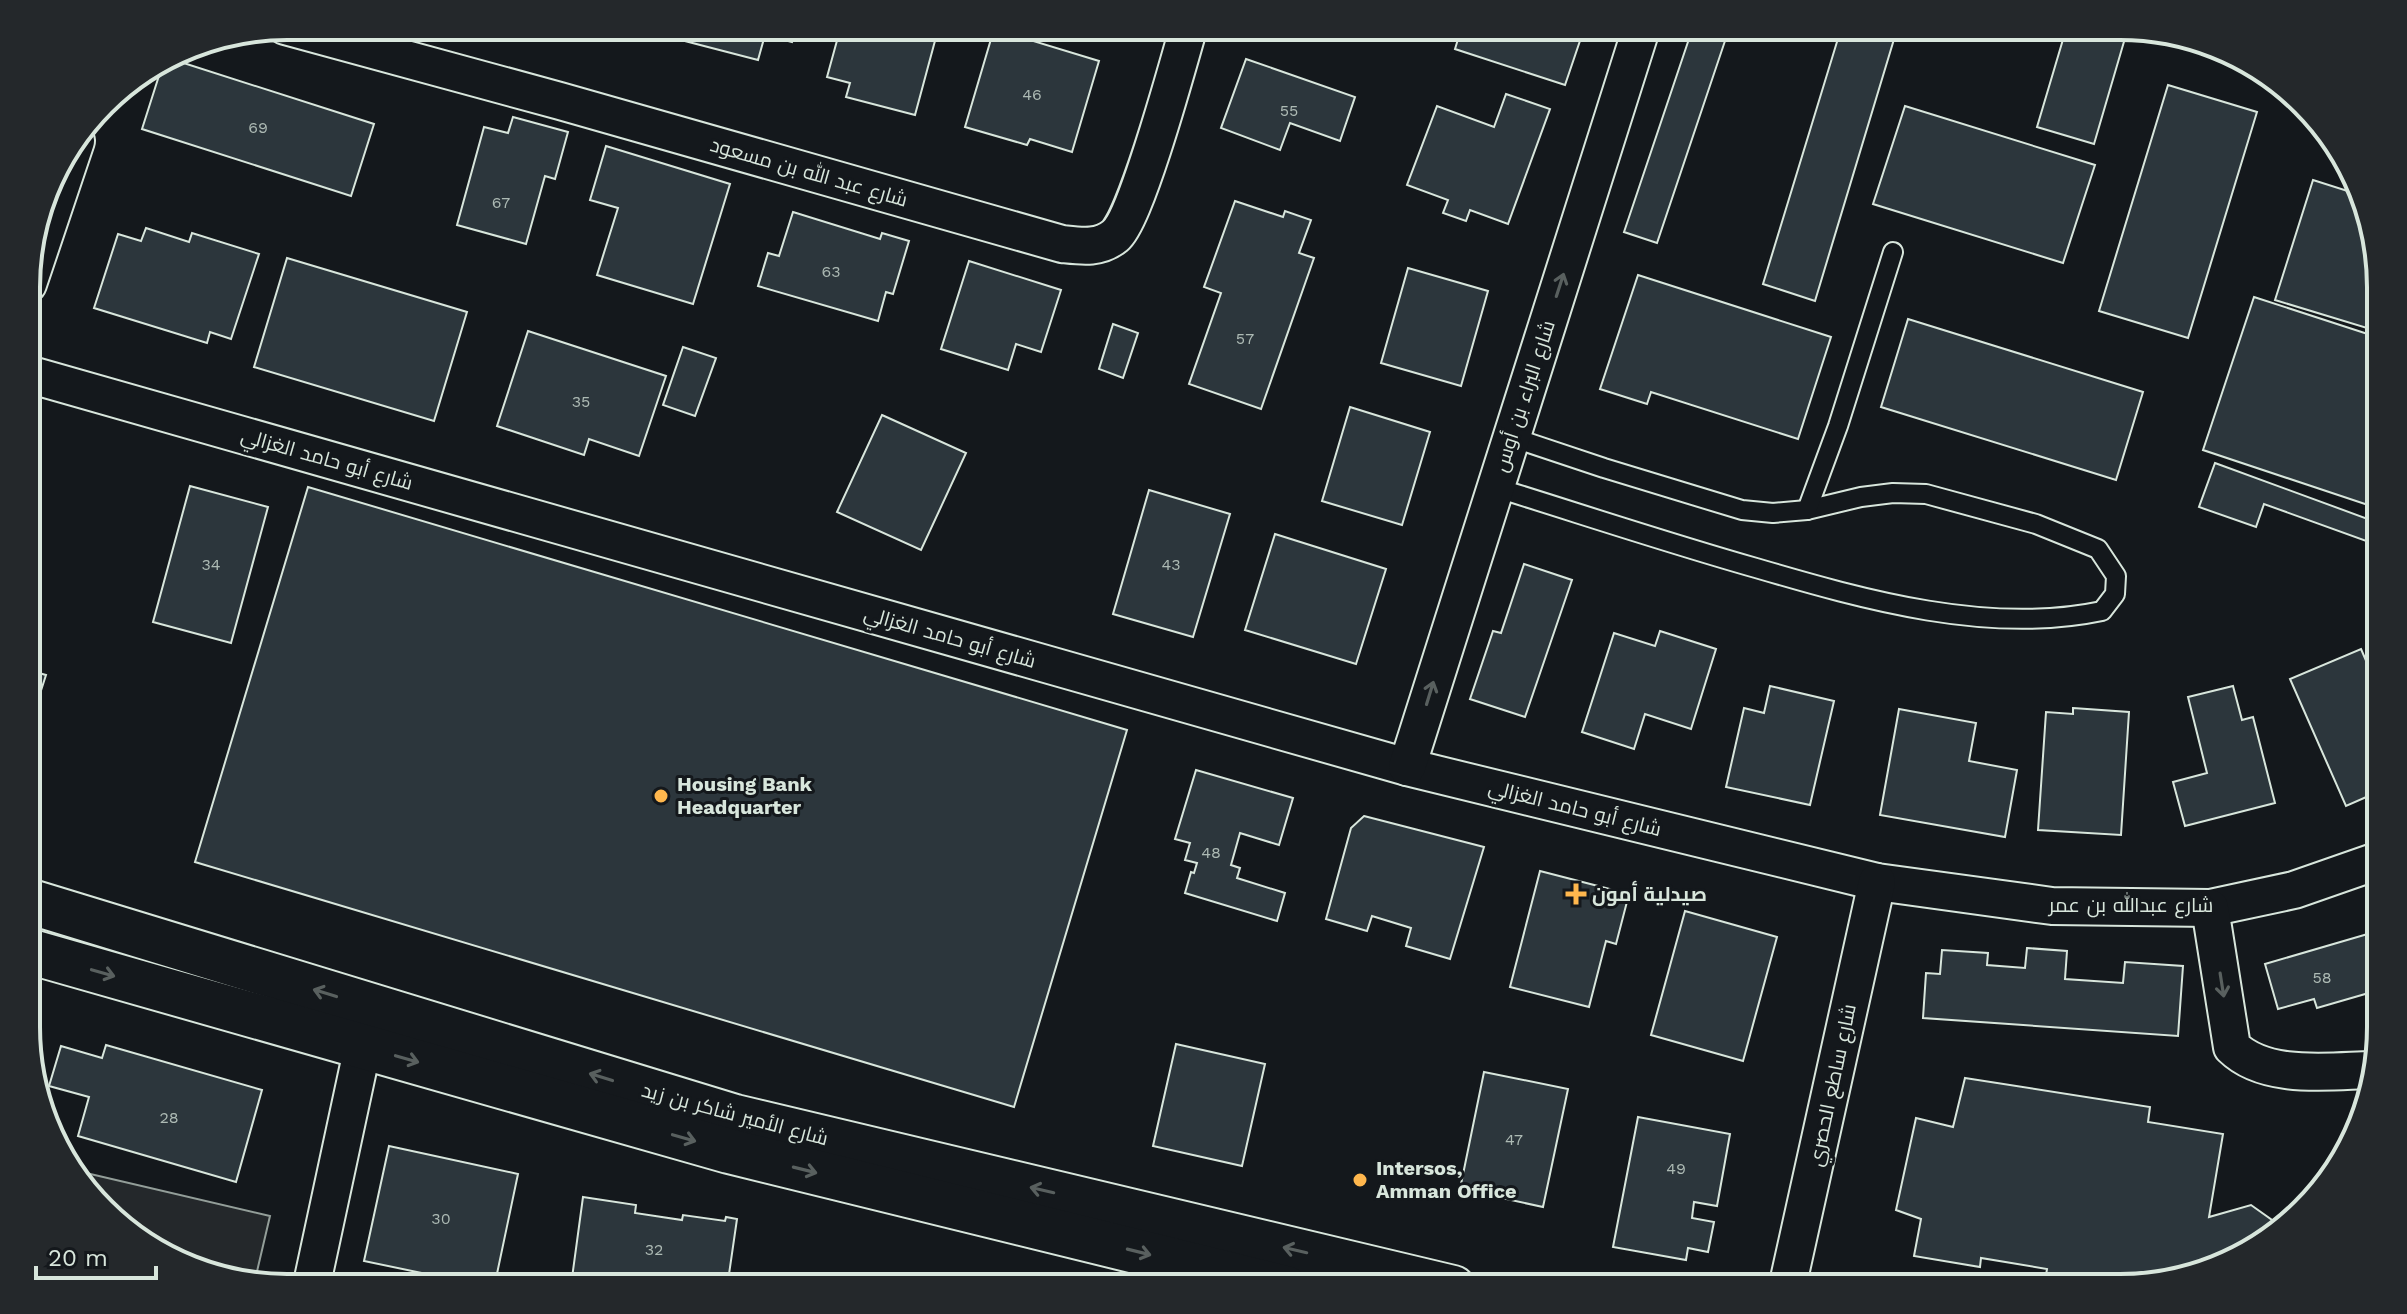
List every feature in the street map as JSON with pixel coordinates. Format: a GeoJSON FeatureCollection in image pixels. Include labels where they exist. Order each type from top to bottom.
{"type":"FeatureCollection","features":[{"type":"Feature","properties":{"kind":"main road","name":"شارع الأمير شاكر بن زيد"},"geometry":{"type":"LineString","coordinates":[[40,905],[369,1027],[729,1151],[1227,1273]]}},
{"type":"Feature","properties":{"kind":"main road","name":"شارع الأمير شاكر بن زيد"},"geometry":{"type":"LineString","coordinates":[[40,954],[369,1027],[1392,1273]]}},
{"type":"Feature","properties":{"kind":"street","name":"شارع عبد الله بن مسعود"},"geometry":{"type":"LineString","coordinates":[[336,40],[1047,240],[1082,247],[1101,245],[1123,228],[1185,40]]}},
{"type":"Feature","properties":{"kind":"street","name":"شارع البراء بن أوس"},"geometry":{"type":"LineString","coordinates":[[1407,767],[1638,40]]}},
{"type":"Feature","properties":{"kind":"street"},"geometry":{"type":"LineString","coordinates":[[47,226],[58,194]]}},
{"type":"Feature","properties":{"kind":"street","name":"شارع أبو حامد الغزالي"},"geometry":{"type":"LineString","coordinates":[[40,377],[1407,767],[1877,882]]}},
{"type":"Feature","properties":{"kind":"street","name":"شارع عبدالله بن عمر"},"geometry":{"type":"LineString","coordinates":[[1877,882],[2052,906],[2210,908],[2294,890],[2366,865]]}},
{"type":"Feature","properties":{"kind":"street","name":"شارع ساطع الحصري"},"geometry":{"type":"LineString","coordinates":[[1790,1273],[1877,882]]}},
{"type":"Feature","properties":{"kind":"street"},"geometry":{"type":"LineString","coordinates":[[2210,908],[2232,1047],[2243,1058],[2279,1070],[2363,1070]]}},
{"type":"Feature","properties":{"kind":"street"},"geometry":{"type":"LineString","coordinates":[[314,1274],[369,1027]]}},
{"type":"Feature","properties":{"kind":"lane"},"geometry":{"type":"LineString","coordinates":[[1807,510],[1838,426],[1893,252]]}},
{"type":"Feature","properties":{"kind":"lane"},"geometry":{"type":"LineString","coordinates":[[1494,487],[1847,595],[1986,619],[2066,619],[2102,611],[2115,594],[2116,576],[2098,549],[2036,524],[1940,497],[1893,493],[1807,510],[1773,513],[1742,510],[1511,437]]}},
{"type":"Feature","properties":{"kind":"shaded area"},"geometry":{"type":"Polygon","coordinates":[[[89,1174],[270,1216],[257,1272],[223,1266],[163,1241],[124,1213],[89,1174]]]}},
{"type":"Feature","properties":{"kind":"building"},"geometry":{"type":"Polygon","coordinates":[[[681,40],[764,40],[758,60],[681,40]]]}},
{"type":"Feature","properties":{"kind":"building"},"geometry":{"type":"Polygon","coordinates":[[[837,40],[935,40],[915,115],[846,97],[850,83],[827,77],[837,40]]]}},
{"type":"Feature","properties":{"kind":"building"},"geometry":{"type":"Polygon","coordinates":[[[991,40],[1030,40],[1099,61],[1072,152],[1030,139],[1027,145],[965,127],[991,40]]]}},
{"type":"Feature","properties":{"kind":"building"},"geometry":{"type":"Polygon","coordinates":[[[1458,40],[1580,40],[1565,85],[1455,49],[1458,40]]]}},
{"type":"Feature","properties":{"kind":"building"},"geometry":{"type":"Polygon","coordinates":[[[1689,40],[1725,40],[1657,243],[1624,232],[1689,40]]]}},
{"type":"Feature","properties":{"kind":"building"},"geometry":{"type":"Polygon","coordinates":[[[1838,40],[1894,40],[1815,301],[1763,284],[1838,40]]]}},
{"type":"Feature","properties":{"kind":"building"},"geometry":{"type":"Polygon","coordinates":[[[2063,40],[2124,40],[2094,144],[2037,127],[2063,40]]]}},
{"type":"Feature","properties":{"kind":"building"},"geometry":{"type":"Polygon","coordinates":[[[1246,59],[1355,97],[1340,141],[1290,123],[1280,150],[1221,128],[1246,59]]]}},
{"type":"Feature","properties":{"kind":"building"},"geometry":{"type":"Polygon","coordinates":[[[184,63],[374,124],[351,196],[142,129],[159,76],[184,63]]]}},
{"type":"Feature","properties":{"kind":"building"},"geometry":{"type":"Polygon","coordinates":[[[2168,85],[2257,112],[2188,338],[2099,311],[2168,85]]]}},
{"type":"Feature","properties":{"kind":"building"},"geometry":{"type":"Polygon","coordinates":[[[1506,94],[1550,109],[1508,224],[1470,210],[1466,221],[1443,213],[1448,200],[1407,185],[1437,106],[1494,127],[1506,94]]]}},
{"type":"Feature","properties":{"kind":"building"},"geometry":{"type":"Polygon","coordinates":[[[1905,106],[2095,165],[2063,263],[1873,204],[1905,106]]]}},
{"type":"Feature","properties":{"kind":"building"},"geometry":{"type":"Polygon","coordinates":[[[513,117],[568,132],[555,179],[545,176],[526,244],[457,225],[484,127],[508,133],[513,117]]]}},
{"type":"Feature","properties":{"kind":"building"},"geometry":{"type":"Polygon","coordinates":[[[606,146],[730,184],[693,304],[597,275],[618,208],[590,200],[606,146]]]}},
{"type":"Feature","properties":{"kind":"building"},"geometry":{"type":"Polygon","coordinates":[[[2313,180],[2347,191],[2362,239],[2366,271],[2366,328],[2275,300],[2313,180]]]}},
{"type":"Feature","properties":{"kind":"building"},"geometry":{"type":"Polygon","coordinates":[[[1235,201],[1283,217],[1285,211],[1311,220],[1299,253],[1314,258],[1261,409],[1189,384],[1221,293],[1204,287],[1235,201]]]}},
{"type":"Feature","properties":{"kind":"building"},"geometry":{"type":"Polygon","coordinates":[[[793,212],[880,239],[882,233],[909,241],[893,294],[886,292],[878,321],[758,286],[768,253],[779,256],[793,212]]]}},
{"type":"Feature","properties":{"kind":"building"},"geometry":{"type":"Polygon","coordinates":[[[146,228],[189,242],[192,233],[259,254],[231,339],[210,332],[207,343],[94,308],[118,234],[141,241],[146,228]]]}},
{"type":"Feature","properties":{"kind":"building"},"geometry":{"type":"Polygon","coordinates":[[[287,258],[467,312],[434,421],[254,367],[287,258]]]}},
{"type":"Feature","properties":{"kind":"building"},"geometry":{"type":"Polygon","coordinates":[[[969,261],[1061,290],[1041,352],[1016,344],[1008,370],[941,349],[969,261]]]}},
{"type":"Feature","properties":{"kind":"building"},"geometry":{"type":"Polygon","coordinates":[[[1408,268],[1488,291],[1461,386],[1381,363],[1408,268]]]}},
{"type":"Feature","properties":{"kind":"building"},"geometry":{"type":"Polygon","coordinates":[[[1638,275],[1831,337],[1798,439],[1651,392],[1647,404],[1600,389],[1638,275]]]}},
{"type":"Feature","properties":{"kind":"building"},"geometry":{"type":"Polygon","coordinates":[[[2254,297],[2366,333],[2366,504],[2203,450],[2254,297]]]}},
{"type":"Feature","properties":{"kind":"building"},"geometry":{"type":"Polygon","coordinates":[[[1908,319],[2143,392],[2116,480],[1881,407],[1908,319]]]}},
{"type":"Feature","properties":{"kind":"building"},"geometry":{"type":"Polygon","coordinates":[[[1113,324],[1138,333],[1123,378],[1099,369],[1113,324]]]}},
{"type":"Feature","properties":{"kind":"building"},"geometry":{"type":"Polygon","coordinates":[[[528,331],[666,376],[639,456],[589,439],[584,455],[497,426],[528,331]]]}},
{"type":"Feature","properties":{"kind":"building"},"geometry":{"type":"Polygon","coordinates":[[[683,347],[716,358],[695,416],[663,405],[683,347]]]}},
{"type":"Feature","properties":{"kind":"building"},"geometry":{"type":"Polygon","coordinates":[[[1350,407],[1430,432],[1402,525],[1322,501],[1350,407]]]}},
{"type":"Feature","properties":{"kind":"building"},"geometry":{"type":"Polygon","coordinates":[[[882,415],[966,453],[921,550],[837,512],[882,415]]]}},
{"type":"Feature","properties":{"kind":"building"},"geometry":{"type":"Polygon","coordinates":[[[2215,463],[2366,518],[2366,541],[2264,504],[2256,527],[2199,507],[2215,463]]]}},
{"type":"Feature","properties":{"kind":"building"},"geometry":{"type":"Polygon","coordinates":[[[190,486],[268,507],[231,643],[153,622],[190,486]]]}},
{"type":"Feature","properties":{"kind":"building","name":"Housing Bank Headquarter"},"geometry":{"type":"Polygon","coordinates":[[[308,487],[1127,730],[1014,1107],[195,862],[308,487]]]}},
{"type":"Feature","properties":{"kind":"building"},"geometry":{"type":"Polygon","coordinates":[[[1149,490],[1230,514],[1193,637],[1113,614],[1149,490]]]}},
{"type":"Feature","properties":{"kind":"building"},"geometry":{"type":"Polygon","coordinates":[[[1275,534],[1386,569],[1356,664],[1245,630],[1275,534]]]}},
{"type":"Feature","properties":{"kind":"building"},"geometry":{"type":"Polygon","coordinates":[[[1524,564],[1572,580],[1525,717],[1470,699],[1493,631],[1501,633],[1524,564]]]}},
{"type":"Feature","properties":{"kind":"building"},"geometry":{"type":"Polygon","coordinates":[[[1660,631],[1716,649],[1691,729],[1645,714],[1634,749],[1582,732],[1614,633],[1655,646],[1660,631]]]}},
{"type":"Feature","properties":{"kind":"building"},"geometry":{"type":"Polygon","coordinates":[[[2361,649],[2366,661],[2366,797],[2346,806],[2290,679],[2361,649]]]}},
{"type":"Feature","properties":{"kind":"building"},"geometry":{"type":"Polygon","coordinates":[[[40,673],[46,675],[40,694],[40,673]]]}},
{"type":"Feature","properties":{"kind":"building"},"geometry":{"type":"Polygon","coordinates":[[[1770,686],[1834,701],[1810,805],[1726,787],[1744,708],[1764,713],[1770,686]]]}},
{"type":"Feature","properties":{"kind":"building"},"geometry":{"type":"Polygon","coordinates":[[[2233,686],[2242,720],[2253,717],[2275,803],[2185,826],[2173,782],[2207,773],[2188,697],[2233,686]]]}},
{"type":"Feature","properties":{"kind":"building"},"geometry":{"type":"Polygon","coordinates":[[[2073,708],[2129,712],[2121,835],[2038,830],[2046,712],[2073,714],[2073,708]]]}},
{"type":"Feature","properties":{"kind":"building"},"geometry":{"type":"Polygon","coordinates":[[[1899,709],[1976,723],[1969,761],[2017,770],[2005,837],[1880,815],[1899,709]]]}},
{"type":"Feature","properties":{"kind":"building"},"geometry":{"type":"Polygon","coordinates":[[[1196,770],[1293,798],[1279,845],[1240,833],[1231,865],[1240,868],[1237,878],[1285,893],[1277,921],[1185,893],[1197,863],[1185,860],[1190,843],[1175,839],[1196,770]]]}},
{"type":"Feature","properties":{"kind":"building"},"geometry":{"type":"Polygon","coordinates":[[[1364,816],[1484,847],[1450,959],[1406,946],[1411,928],[1372,916],[1367,931],[1326,919],[1351,828],[1364,816]]]}},
{"type":"Feature","properties":{"kind":"building"},"geometry":{"type":"Polygon","coordinates":[[[1540,871],[1629,894],[1616,944],[1606,941],[1589,1007],[1510,987],[1540,871]]]}},
{"type":"Feature","properties":{"kind":"building"},"geometry":{"type":"Polygon","coordinates":[[[1685,911],[1777,937],[1743,1061],[1651,1035],[1685,911]]]}},
{"type":"Feature","properties":{"kind":"building"},"geometry":{"type":"Polygon","coordinates":[[[2366,934],[2366,994],[2317,1008],[2314,999],[2278,1009],[2265,964],[2366,934]]]}},
{"type":"Feature","properties":{"kind":"building"},"geometry":{"type":"Polygon","coordinates":[[[2027,948],[2067,951],[2065,979],[2123,983],[2125,962],[2183,966],[2178,1036],[1923,1018],[1926,973],[1940,974],[1942,950],[1988,953],[1987,965],[2025,968],[2027,948]]]}},
{"type":"Feature","properties":{"kind":"building"},"geometry":{"type":"Polygon","coordinates":[[[1176,1044],[1265,1064],[1242,1166],[1153,1146],[1176,1044]]]}},
{"type":"Feature","properties":{"kind":"building"},"geometry":{"type":"Polygon","coordinates":[[[106,1045],[262,1090],[236,1182],[78,1136],[89,1097],[49,1086],[61,1046],[102,1058],[106,1045]]]}},
{"type":"Feature","properties":{"kind":"building"},"geometry":{"type":"Polygon","coordinates":[[[1484,1072],[1568,1089],[1543,1207],[1460,1189],[1484,1072]]]}},
{"type":"Feature","properties":{"kind":"building"},"geometry":{"type":"Polygon","coordinates":[[[1965,1078],[2150,1107],[2148,1122],[2223,1134],[2209,1217],[2251,1205],[2273,1221],[2244,1241],[2215,1255],[2184,1266],[2136,1273],[2046,1273],[2047,1269],[1981,1258],[1980,1267],[1914,1256],[1921,1219],[1896,1210],[1916,1118],[1953,1127],[1965,1078]]]}},
{"type":"Feature","properties":{"kind":"building"},"geometry":{"type":"Polygon","coordinates":[[[1638,1117],[1730,1134],[1717,1206],[1694,1202],[1692,1218],[1714,1222],[1708,1252],[1688,1248],[1686,1260],[1613,1247],[1638,1117]]]}},
{"type":"Feature","properties":{"kind":"building"},"geometry":{"type":"Polygon","coordinates":[[[389,1146],[518,1174],[497,1274],[426,1274],[364,1261],[389,1146]]]}},
{"type":"Feature","properties":{"kind":"building"},"geometry":{"type":"Polygon","coordinates":[[[583,1197],[636,1205],[635,1213],[682,1220],[683,1215],[725,1221],[726,1217],[737,1219],[729,1274],[573,1274],[583,1197]]]}},
{"type":"Feature","properties":{"kind":"place","name":"Housing Bank Headquarter"},"geometry":{"type":"Point","coordinates":[661,796]}},
{"type":"Feature","properties":{"kind":"place","name":"صيدلية أمون"},"geometry":{"type":"Point","coordinates":[1576,894]}},
{"type":"Feature","properties":{"kind":"place","name":"Intersos, Amman Office"},"geometry":{"type":"Point","coordinates":[1360,1180]}}]}
